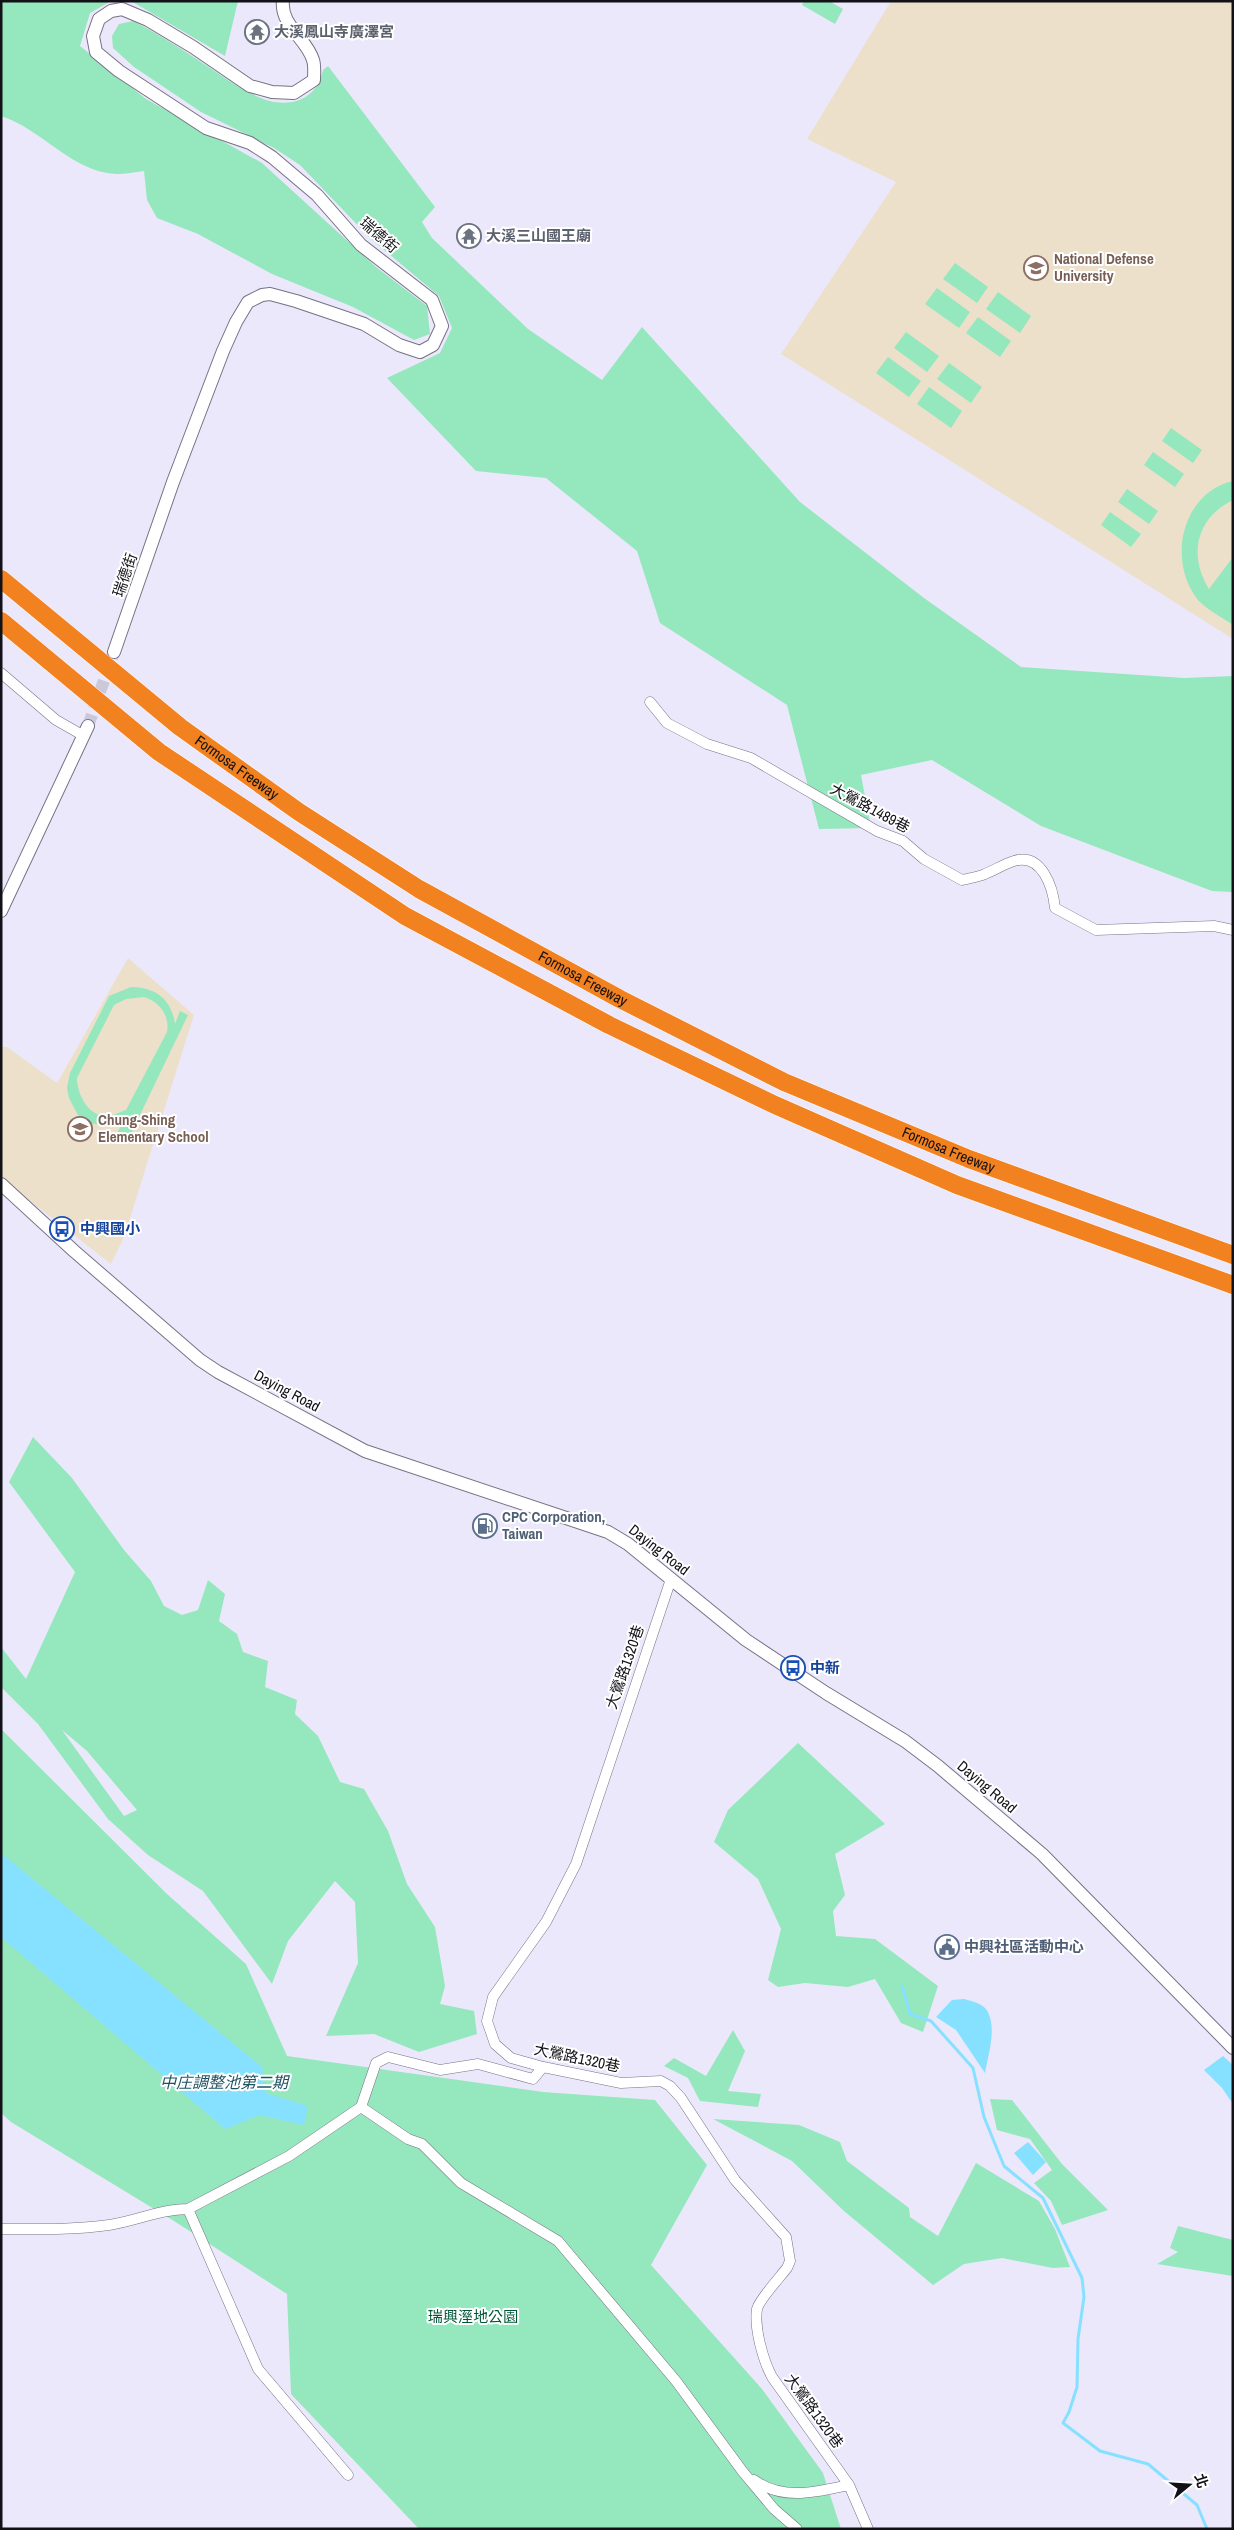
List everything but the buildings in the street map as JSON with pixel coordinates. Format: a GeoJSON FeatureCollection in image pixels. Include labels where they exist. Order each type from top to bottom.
{"type":"FeatureCollection","features":[{"type":"Feature","properties":{"kind":"highway","name":"Formosa Freeway"},"geometry":{"type":"LineString","coordinates":[[1,579],[180,727],[299,812],[428,894],[620,999],[784,1082],[969,1159],[1233,1255]]}},
{"type":"Feature","properties":{"kind":"highway","name":"Formosa Freeway"},"geometry":{"type":"LineString","coordinates":[[1,620],[159,752],[406,916],[609,1025],[775,1105],[957,1185],[1233,1285]]}},
{"type":"Feature","properties":{"kind":"street","name":"瑞德街"},"geometry":{"type":"LineString","coordinates":[[114,652],[173,482],[223,351],[236,322],[248,302],[262,295],[270,294],[296,300],[364,324],[399,345],[420,352],[433,345],[442,326],[432,300],[361,245],[317,195],[272,157],[250,143],[206,128],[119,71],[96,52],[93,36],[98,19],[111,11],[122,9],[148,20],[193,47],[250,86],[272,92],[294,93],[314,80],[314,61],[304,41],[291,27],[282,10],[283,1]]}},
{"type":"Feature","properties":{"kind":"street"},"geometry":{"type":"LineString","coordinates":[[1,673],[56,720],[86,731],[1,911]]}},
{"type":"Feature","properties":{"kind":"street","name":"大鶯路1489巷"},"geometry":{"type":"LineString","coordinates":[[650,702],[667,723],[707,744],[751,758],[877,831],[903,841],[924,859],[962,880],[984,875],[1020,860],[1031,863],[1047,874],[1053,891],[1055,908],[1096,930],[1214,926],[1233,930]]}},
{"type":"Feature","properties":{"kind":"street","name":"Daying Road"},"geometry":{"type":"LineString","coordinates":[[1,1184],[74,1251],[200,1360],[218,1372],[365,1451],[608,1532],[628,1544],[746,1640],[826,1693],[905,1741],[938,1766],[1042,1854],[1233,2048]]}},
{"type":"Feature","properties":{"kind":"street","name":"大鶯路1320巷"},"geometry":{"type":"LineString","coordinates":[[670,1578],[576,1864],[546,1922],[493,1997],[487,2021],[490,2035],[502,2053],[511,2058],[543,2067],[621,2083],[661,2081],[670,2086],[681,2098],[734,2180],[786,2237],[789,2254],[787,2268],[757,2310],[760,2345],[764,2362],[772,2377],[850,2485],[868,2529]]}},
{"type":"Feature","properties":{"kind":"street"},"geometry":{"type":"LineString","coordinates":[[1,2229],[84,2228],[138,2220],[170,2209],[188,2210],[289,2156],[361,2107],[376,2063],[388,2057],[440,2070],[478,2064],[533,2079],[543,2067]]}},
{"type":"Feature","properties":{"kind":"street"},"geometry":{"type":"LineString","coordinates":[[361,2107],[408,2139],[422,2144],[461,2183],[558,2241],[676,2382],[743,2472],[774,2509],[797,2529]]}},
{"type":"Feature","properties":{"kind":"street"},"geometry":{"type":"LineString","coordinates":[[188,2210],[258,2369],[348,2475]]}},
{"type":"Feature","properties":{"kind":"street"},"geometry":{"type":"LineString","coordinates":[[743,2472],[770,2489],[789,2494],[809,2493],[850,2485]]}},
{"type":"Feature","properties":{"kind":"shaded area","name":"National Defense University"},"geometry":{"type":"Polygon","coordinates":[[[891,1],[1233,1],[1233,639],[781,354],[896,182],[807,139],[891,1]]]}},
{"type":"Feature","properties":{"kind":"shaded area","name":"Chung-Shing Elementary School"},"geometry":{"type":"Polygon","coordinates":[[[128,958],[194,1015],[124,1237],[111,1264],[11,1186],[1,1175],[1,1047],[7,1047],[57,1083],[128,958]]]}},
{"type":"Feature","properties":{"kind":"green space"},"geometry":{"type":"Polygon","coordinates":[[[1,1],[111,1],[90,13],[80,46],[146,99],[262,163],[376,267],[427,306],[430,334],[414,340],[353,307],[272,274],[198,234],[157,218],[147,200],[144,171],[117,174],[101,172],[72,159],[30,130],[1,116],[1,1]]]}},
{"type":"Feature","properties":{"kind":"green space"},"geometry":{"type":"Polygon","coordinates":[[[131,1],[238,1],[225,56],[131,1]]]}},
{"type":"Feature","properties":{"kind":"green space"},"geometry":{"type":"Polygon","coordinates":[[[804,1],[829,1],[843,9],[835,24],[802,5],[804,1]]]}},
{"type":"Feature","properties":{"kind":"green space"},"geometry":{"type":"Polygon","coordinates":[[[133,21],[165,39],[246,91],[265,100],[287,103],[306,97],[319,81],[323,70],[328,66],[435,207],[422,222],[432,238],[528,329],[602,380],[642,327],[800,502],[924,598],[1021,667],[1184,678],[1233,676],[1233,892],[1212,891],[1041,826],[932,760],[861,775],[871,828],[819,829],[787,705],[660,623],[637,551],[546,478],[476,471],[387,378],[440,353],[452,328],[439,296],[370,238],[300,165],[274,148],[201,112],[134,67],[113,48],[112,36],[119,24],[133,21]]]}},
{"type":"Feature","properties":{"kind":"green space"},"geometry":{"type":"Polygon","coordinates":[[[955,263],[988,287],[977,303],[943,279],[955,263]]]}},
{"type":"Feature","properties":{"kind":"green space"},"geometry":{"type":"Polygon","coordinates":[[[937,288],[970,312],[959,328],[925,304],[937,288]]]}},
{"type":"Feature","properties":{"kind":"green space"},"geometry":{"type":"Polygon","coordinates":[[[998,292],[1031,316],[1020,333],[986,309],[998,292]]]}},
{"type":"Feature","properties":{"kind":"green space"},"geometry":{"type":"Polygon","coordinates":[[[978,317],[1011,341],[1000,357],[966,333],[978,317]]]}},
{"type":"Feature","properties":{"kind":"green space"},"geometry":{"type":"Polygon","coordinates":[[[906,332],[939,356],[927,372],[894,348],[906,332]]]}},
{"type":"Feature","properties":{"kind":"green space"},"geometry":{"type":"Polygon","coordinates":[[[888,357],[921,381],[909,397],[876,373],[888,357]]]}},
{"type":"Feature","properties":{"kind":"green space"},"geometry":{"type":"Polygon","coordinates":[[[949,363],[982,387],[971,403],[937,379],[949,363]]]}},
{"type":"Feature","properties":{"kind":"green space"},"geometry":{"type":"Polygon","coordinates":[[[929,387],[962,411],[951,428],[917,404],[929,387]]]}},
{"type":"Feature","properties":{"kind":"green space"},"geometry":{"type":"Polygon","coordinates":[[[1171,428],[1202,450],[1193,463],[1162,441],[1171,428]]]}},
{"type":"Feature","properties":{"kind":"green space"},"geometry":{"type":"Polygon","coordinates":[[[1153,452],[1184,474],[1175,487],[1144,465],[1153,452]]]}},
{"type":"Feature","properties":{"kind":"green space"},"geometry":{"type":"Polygon","coordinates":[[[1233,481],[1233,500],[1220,508],[1204,527],[1199,538],[1198,551],[1202,576],[1209,589],[1233,557],[1233,625],[1198,600],[1188,584],[1183,567],[1182,548],[1184,530],[1191,514],[1201,499],[1215,488],[1233,481]]]}},
{"type":"Feature","properties":{"kind":"green space"},"geometry":{"type":"Polygon","coordinates":[[[1127,489],[1158,511],[1149,524],[1118,502],[1127,489]]]}},
{"type":"Feature","properties":{"kind":"green space"},"geometry":{"type":"Polygon","coordinates":[[[1110,512],[1141,534],[1131,547],[1101,525],[1110,512]]]}},
{"type":"Feature","properties":{"kind":"green space"},"geometry":{"type":"Polygon","coordinates":[[[131,987],[148,989],[161,996],[166,1002],[175,1024],[180,1011],[188,1015],[126,1144],[115,1136],[124,1121],[105,1125],[88,1123],[78,1115],[69,1098],[67,1088],[70,1073],[109,996],[131,987]],[[144,997],[126,999],[114,1005],[77,1078],[81,1097],[89,1108],[100,1115],[106,1116],[126,1110],[167,1032],[167,1020],[163,1010],[150,999],[144,997]]]}},
{"type":"Feature","properties":{"kind":"green space"},"geometry":{"type":"Polygon","coordinates":[[[33,1437],[72,1478],[124,1550],[151,1581],[164,1606],[182,1615],[198,1610],[208,1580],[225,1594],[219,1621],[237,1634],[243,1652],[268,1661],[265,1687],[297,1700],[295,1714],[318,1736],[340,1782],[364,1789],[388,1831],[407,1884],[435,1927],[445,1986],[440,2004],[474,2011],[477,2034],[419,2052],[374,2034],[326,2036],[358,1963],[355,1902],[335,1881],[288,1941],[272,1984],[203,1891],[148,1855],[108,1819],[38,1724],[1,1687],[1,1647],[26,1679],[75,1572],[9,1482],[33,1437]],[[62,1730],[124,1816],[137,1810],[87,1751],[62,1730]]]}},
{"type":"Feature","properties":{"kind":"green space","name":"瑞興溼地公園"},"geometry":{"type":"Polygon","coordinates":[[[1,1729],[167,1894],[246,1964],[287,2056],[543,2092],[655,2100],[707,2165],[651,2265],[762,2389],[823,2473],[841,2529],[419,2529],[291,2394],[287,2294],[174,2221],[11,2122],[1,2113],[1,1729]]]}},
{"type":"Feature","properties":{"kind":"green space"},"geometry":{"type":"Polygon","coordinates":[[[798,1743],[885,1824],[835,1854],[845,1895],[833,1911],[836,1936],[875,1939],[938,1986],[923,2032],[901,2023],[875,1979],[848,1987],[805,1983],[778,1987],[768,1980],[781,1929],[758,1879],[714,1842],[728,1810],[798,1743]]]}},
{"type":"Feature","properties":{"kind":"green space"},"geometry":{"type":"Polygon","coordinates":[[[733,2030],[745,2051],[728,2091],[761,2094],[758,2107],[700,2101],[688,2078],[664,2066],[674,2058],[706,2076],[733,2030]]]}},
{"type":"Feature","properties":{"kind":"green space"},"geometry":{"type":"Polygon","coordinates":[[[990,2099],[1012,2100],[1062,2164],[1108,2210],[1062,2225],[1051,2201],[1034,2183],[1052,2170],[1030,2139],[997,2130],[990,2099]]]}},
{"type":"Feature","properties":{"kind":"green space"},"geometry":{"type":"Polygon","coordinates":[[[713,2119],[799,2125],[840,2142],[847,2161],[909,2208],[910,2217],[938,2236],[976,2163],[1039,2201],[1055,2229],[1070,2267],[1053,2268],[1002,2258],[964,2264],[933,2285],[844,2211],[792,2161],[713,2119]]]}},
{"type":"Feature","properties":{"kind":"green space"},"geometry":{"type":"Polygon","coordinates":[[[1178,2226],[1233,2240],[1233,2276],[1157,2264],[1178,2252],[1170,2248],[1178,2226]]]}},
{"type":"Feature","properties":{"kind":"water","name":"中庄調整池第二期"},"geometry":{"type":"Polygon","coordinates":[[[1,1853],[262,2067],[265,2093],[308,2106],[304,2125],[260,2115],[225,2129],[1,1937],[1,1853]]]}},
{"type":"Feature","properties":{"kind":"water"},"geometry":{"type":"Polygon","coordinates":[[[964,1999],[981,2005],[990,2016],[992,2032],[985,2073],[956,2030],[936,2017],[952,2000],[964,1999]]]}},
{"type":"Feature","properties":{"kind":"water"},"geometry":{"type":"Polygon","coordinates":[[[1223,2056],[1233,2065],[1233,2104],[1222,2088],[1204,2070],[1223,2056]]]}},
{"type":"Feature","properties":{"kind":"water"},"geometry":{"type":"Polygon","coordinates":[[[1028,2142],[1046,2162],[1033,2175],[1014,2153],[1028,2142]]]}},
{"type":"Feature","properties":{"kind":"waterway"},"geometry":{"type":"LineString","coordinates":[[902,1986],[910,2014],[931,2021],[973,2068],[984,2117],[1004,2166],[1043,2198],[1082,2278],[1084,2297],[1078,2339],[1077,2387],[1069,2412],[1063,2423],[1100,2451],[1148,2464],[1197,2505],[1207,2529]]}},
{"type":"Feature","properties":{"kind":"tunnel"},"geometry":{"type":"LineString","coordinates":[[88,726],[114,652]]}},
{"type":"Feature","properties":{"kind":"place","name":"大溪鳳山寺廣澤宮"},"geometry":{"type":"Point","coordinates":[257,32]}},
{"type":"Feature","properties":{"kind":"place","name":"大溪三山國王廟"},"geometry":{"type":"Point","coordinates":[469,236]}},
{"type":"Feature","properties":{"kind":"place","name":"National Defense University"},"geometry":{"type":"Point","coordinates":[1036,268]}},
{"type":"Feature","properties":{"kind":"place","name":"Chung-Shing Elementary School"},"geometry":{"type":"Point","coordinates":[80,1129]}},
{"type":"Feature","properties":{"kind":"place","name":"中興國小"},"geometry":{"type":"Point","coordinates":[62,1229]}},
{"type":"Feature","properties":{"kind":"place","name":"CPC Corporation, Taiwan"},"geometry":{"type":"Point","coordinates":[485,1526]}},
{"type":"Feature","properties":{"kind":"place","name":"中新"},"geometry":{"type":"Point","coordinates":[793,1668]}},
{"type":"Feature","properties":{"kind":"place","name":"中興社區活動中心"},"geometry":{"type":"Point","coordinates":[947,1947]}}]}
